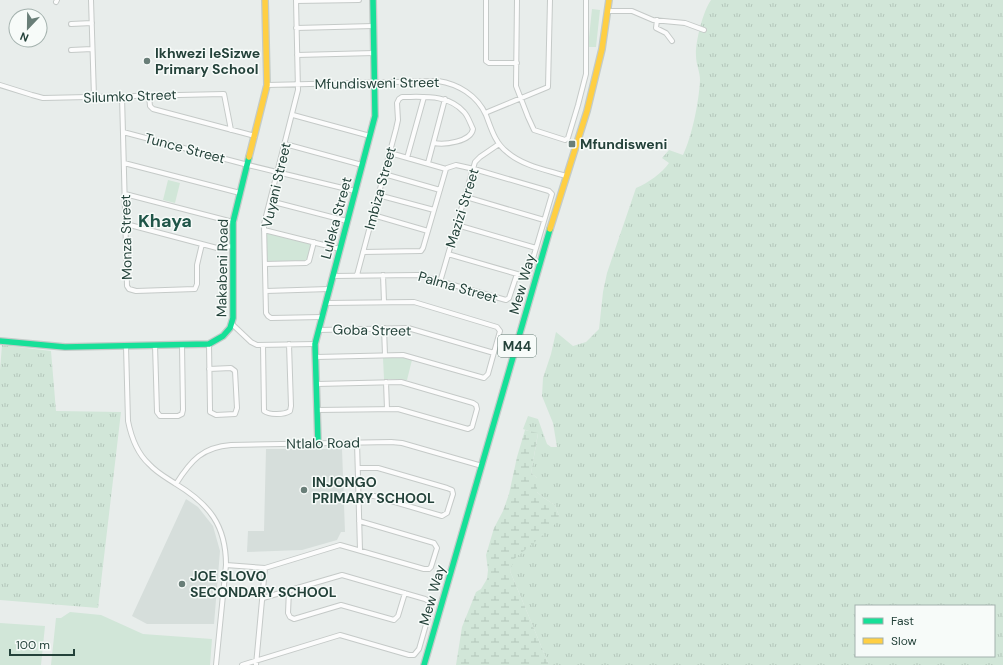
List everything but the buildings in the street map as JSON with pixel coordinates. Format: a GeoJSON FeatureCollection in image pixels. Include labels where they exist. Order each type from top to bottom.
{"type":"FeatureCollection","features":[{"type":"Feature","properties":{"kind":"street"},"geometry":{"type":"LineString","coordinates":[[91,0],[94,97]]}},
{"type":"Feature","properties":{"kind":"street","name":"Makabeni Road"},"geometry":{"type":"LineString","coordinates":[[0,341],[64,347],[209,344],[220,339],[230,330],[234,312],[233,222],[267,85],[265,0]]}},
{"type":"Feature","properties":{"kind":"street"},"geometry":{"type":"LineString","coordinates":[[296,0],[359,0]]}},
{"type":"Feature","properties":{"kind":"street","name":"Vuyani Street"},"geometry":{"type":"LineString","coordinates":[[296,0],[298,95],[264,224],[266,313],[269,317],[322,317]]}},
{"type":"Feature","properties":{"kind":"street","name":"Luleka Street"},"geometry":{"type":"LineString","coordinates":[[318,442],[315,344],[375,116],[373,0]]}},
{"type":"Feature","properties":{"kind":"street"},"geometry":{"type":"LineString","coordinates":[[486,0],[486,61],[489,63],[517,63]]}},
{"type":"Feature","properties":{"kind":"street"},"geometry":{"type":"LineString","coordinates":[[517,0],[516,86],[534,130],[564,140],[568,139],[585,78],[586,0]]}},
{"type":"Feature","properties":{"kind":"street"},"geometry":{"type":"LineString","coordinates":[[485,113],[548,87],[550,0]]}},
{"type":"Feature","properties":{"kind":"street","name":"Mew Way"},"geometry":{"type":"LineString","coordinates":[[424,665],[566,176],[587,111],[597,71],[609,0]]}},
{"type":"Feature","properties":{"kind":"street"},"geometry":{"type":"LineString","coordinates":[[607,11],[632,11],[651,19],[685,23],[704,30]]}},
{"type":"Feature","properties":{"kind":"street"},"geometry":{"type":"LineString","coordinates":[[657,20],[656,28],[666,34],[672,41]]}},
{"type":"Feature","properties":{"kind":"street"},"geometry":{"type":"LineString","coordinates":[[71,24],[92,23]]}},
{"type":"Feature","properties":{"kind":"street"},"geometry":{"type":"LineString","coordinates":[[296,28],[373,26]]}},
{"type":"Feature","properties":{"kind":"street"},"geometry":{"type":"LineString","coordinates":[[72,50],[92,49]]}},
{"type":"Feature","properties":{"kind":"street"},"geometry":{"type":"LineString","coordinates":[[297,56],[374,53]]}},
{"type":"Feature","properties":{"kind":"street","name":"Mfundisweni Street"},"geometry":{"type":"LineString","coordinates":[[267,85],[438,81],[449,83],[468,92],[478,103],[485,113],[490,127],[499,144],[507,152],[522,162],[566,176]]}},
{"type":"Feature","properties":{"kind":"street","name":"Silumko Street"},"geometry":{"type":"LineString","coordinates":[[0,84],[43,98],[224,94],[231,130]]}},
{"type":"Feature","properties":{"kind":"street","name":"Monza Street"},"geometry":{"type":"LineString","coordinates":[[122,96],[126,224],[126,284],[129,289],[132,290],[195,289],[197,284],[197,265],[202,244]]}},
{"type":"Feature","properties":{"kind":"street"},"geometry":{"type":"LineString","coordinates":[[149,96],[150,106],[153,109],[255,136]]}},
{"type":"Feature","properties":{"kind":"street"},"geometry":{"type":"LineString","coordinates":[[407,158],[424,97],[445,99],[453,102],[465,112],[473,129],[471,134],[461,140],[440,144],[434,142]]}},
{"type":"Feature","properties":{"kind":"street","name":"Imbiza Street"},"geometry":{"type":"LineString","coordinates":[[357,275],[398,120],[397,103],[399,99],[402,98],[424,97]]}},
{"type":"Feature","properties":{"kind":"street"},"geometry":{"type":"LineString","coordinates":[[428,163],[445,99]]}},
{"type":"Feature","properties":{"kind":"street"},"geometry":{"type":"LineString","coordinates":[[293,115],[370,136]]}},
{"type":"Feature","properties":{"kind":"street","name":"Tunce Street"},"geometry":{"type":"LineString","coordinates":[[123,132],[355,191]]}},
{"type":"Feature","properties":{"kind":"street"},"geometry":{"type":"LineString","coordinates":[[285,144],[362,164]]}},
{"type":"Feature","properties":{"kind":"street","name":"Mazizi Street"},"geometry":{"type":"LineString","coordinates":[[440,282],[475,162],[499,144]]}},
{"type":"Feature","properties":{"kind":"street"},"geometry":{"type":"LineString","coordinates":[[390,153],[446,169],[456,165],[474,169],[549,191],[552,194],[528,274],[525,276],[448,254]]}},
{"type":"Feature","properties":{"kind":"street"},"geometry":{"type":"LineString","coordinates":[[124,164],[240,193]]}},
{"type":"Feature","properties":{"kind":"street"},"geometry":{"type":"LineString","coordinates":[[363,252],[421,251],[446,169]]}},
{"type":"Feature","properties":{"kind":"street"},"geometry":{"type":"LineString","coordinates":[[384,174],[440,190]]}},
{"type":"Feature","properties":{"kind":"street"},"geometry":{"type":"LineString","coordinates":[[125,194],[233,222]]}},
{"type":"Feature","properties":{"kind":"street"},"geometry":{"type":"LineString","coordinates":[[378,195],[434,210]]}},
{"type":"Feature","properties":{"kind":"street"},"geometry":{"type":"LineString","coordinates":[[466,197],[544,220]]}},
{"type":"Feature","properties":{"kind":"street"},"geometry":{"type":"LineString","coordinates":[[270,201],[348,221]]}},
{"type":"Feature","properties":{"kind":"street"},"geometry":{"type":"LineString","coordinates":[[373,215],[428,231]]}},
{"type":"Feature","properties":{"kind":"street"},"geometry":{"type":"LineString","coordinates":[[126,224],[217,248],[233,246]]}},
{"type":"Feature","properties":{"kind":"street"},"geometry":{"type":"LineString","coordinates":[[457,225],[536,248]]}},
{"type":"Feature","properties":{"kind":"street"},"geometry":{"type":"LineString","coordinates":[[264,230],[340,249]]}},
{"type":"Feature","properties":{"kind":"street"},"geometry":{"type":"LineString","coordinates":[[265,264],[306,263],[309,261],[314,242]]}},
{"type":"Feature","properties":{"kind":"street"},"geometry":{"type":"LineString","coordinates":[[383,274],[384,302]]}},
{"type":"Feature","properties":{"kind":"street","name":"Palma Street"},"geometry":{"type":"LineString","coordinates":[[333,276],[414,274],[506,300],[509,298],[517,274]]}},
{"type":"Feature","properties":{"kind":"street"},"geometry":{"type":"LineString","coordinates":[[266,291],[329,290]]}},
{"type":"Feature","properties":{"kind":"street"},"geometry":{"type":"LineString","coordinates":[[316,357],[385,355],[406,356],[484,378],[488,374],[500,331],[497,327],[414,302],[326,303]]}},
{"type":"Feature","properties":{"kind":"street"},"geometry":{"type":"LineString","coordinates":[[232,324],[251,342],[257,345],[315,344]]}},
{"type":"Feature","properties":{"kind":"street"},"geometry":{"type":"LineString","coordinates":[[384,328],[385,355]]}},
{"type":"Feature","properties":{"kind":"street","name":"Goba Street"},"geometry":{"type":"LineString","coordinates":[[319,330],[384,328],[412,329],[494,353]]}},
{"type":"Feature","properties":{"kind":"street"},"geometry":{"type":"LineString","coordinates":[[209,344],[209,369],[210,412],[216,415],[235,414],[237,408],[235,371],[231,368],[209,369]]}},
{"type":"Feature","properties":{"kind":"street"},"geometry":{"type":"LineString","coordinates":[[262,345],[264,411],[269,413],[286,413],[290,411],[291,406],[289,344]]}},
{"type":"Feature","properties":{"kind":"street"},"geometry":{"type":"LineString","coordinates":[[155,345],[156,412],[160,416],[178,416],[182,414],[183,410],[182,345]]}},
{"type":"Feature","properties":{"kind":"street"},"geometry":{"type":"LineString","coordinates":[[126,346],[128,421],[133,440],[142,456],[161,475],[201,502],[216,520],[224,540],[226,565],[216,665]]}},
{"type":"Feature","properties":{"kind":"street"},"geometry":{"type":"LineString","coordinates":[[386,382],[387,409]]}},
{"type":"Feature","properties":{"kind":"street"},"geometry":{"type":"LineString","coordinates":[[317,384],[401,382],[473,403],[476,405],[477,409],[472,427],[468,429],[401,410],[318,410]]}},
{"type":"Feature","properties":{"kind":"street","name":"Ntlalo Road"},"geometry":{"type":"LineString","coordinates":[[176,484],[194,460],[206,451],[231,445],[318,442],[391,442],[402,443],[482,466]]}},
{"type":"Feature","properties":{"kind":"street"},"geometry":{"type":"LineString","coordinates":[[357,442],[360,550]]}},
{"type":"Feature","properties":{"kind":"street"},"geometry":{"type":"LineString","coordinates":[[358,468],[378,468],[452,490],[453,494],[447,513],[442,516],[374,496],[359,496]]}},
{"type":"Feature","properties":{"kind":"street"},"geometry":{"type":"LineString","coordinates":[[226,565],[265,568],[337,545],[342,545],[427,570],[432,564],[437,548],[436,544],[359,521]]}},
{"type":"Feature","properties":{"kind":"street"},"geometry":{"type":"LineString","coordinates":[[256,665],[258,660],[265,568]]}},
{"type":"Feature","properties":{"kind":"street"},"geometry":{"type":"LineString","coordinates":[[242,665],[340,635],[408,655],[414,655],[419,649],[431,605],[428,600],[342,575],[263,598]]}},
{"type":"Feature","properties":{"kind":"street"},"geometry":{"type":"LineString","coordinates":[[289,590],[288,613],[290,617],[294,619],[341,605],[394,620],[398,616],[405,593]]}},
{"type":"Feature","properties":{"kind":"shaded area","name":"INJONGO PRIMARY SCHOOL"},"geometry":{"type":"Polygon","coordinates":[[[266,449],[342,449],[345,532],[341,532],[337,540],[302,550],[247,552],[248,531],[264,531],[266,449]]]}},
{"type":"Feature","properties":{"kind":"shaded area","name":"JOE SLOVO SECONDARY SCHOOL"},"geometry":{"type":"Polygon","coordinates":[[[186,499],[198,507],[213,526],[220,551],[214,624],[147,624],[132,616],[186,499]]]}},
{"type":"Feature","properties":{"kind":"green space"},"geometry":{"type":"Polygon","coordinates":[[[711,0],[1003,0],[1003,665],[549,665],[510,571],[513,559],[559,516],[555,505],[537,492],[537,478],[531,473],[538,434],[523,429],[528,416],[538,419],[547,444],[551,447],[557,447],[553,423],[542,396],[543,378],[556,332],[573,346],[586,342],[599,329],[603,292],[607,273],[636,188],[654,177],[666,167],[669,163],[662,158],[669,150],[683,155],[692,129],[697,108],[700,80],[696,50],[702,19],[711,0]]]}},
{"type":"Feature","properties":{"kind":"green space"},"geometry":{"type":"Polygon","coordinates":[[[592,9],[600,10],[596,47],[588,47],[592,9]]]}},
{"type":"Feature","properties":{"kind":"green space"},"geometry":{"type":"Polygon","coordinates":[[[168,180],[180,183],[175,203],[163,200],[168,180]]]}},
{"type":"Feature","properties":{"kind":"green space"},"geometry":{"type":"Polygon","coordinates":[[[268,232],[310,243],[311,246],[308,259],[306,261],[269,262],[266,260],[266,234],[268,232]]]}},
{"type":"Feature","properties":{"kind":"green space"},"geometry":{"type":"Polygon","coordinates":[[[2,345],[51,351],[56,411],[121,412],[98,608],[0,600],[0,370],[2,345]]]}},
{"type":"Feature","properties":{"kind":"green space"},"geometry":{"type":"Polygon","coordinates":[[[400,357],[412,360],[407,380],[384,379],[383,358],[400,357]]]}},
{"type":"Feature","properties":{"kind":"green space"},"geometry":{"type":"Polygon","coordinates":[[[525,430],[538,433],[531,473],[537,478],[537,492],[555,505],[559,516],[553,527],[514,559],[510,571],[549,665],[456,665],[462,627],[476,592],[481,589],[487,579],[488,570],[486,555],[494,528],[503,511],[509,494],[517,457],[525,430]]]}},
{"type":"Feature","properties":{"kind":"green space"},"geometry":{"type":"Polygon","coordinates":[[[70,612],[101,615],[143,634],[212,639],[210,665],[51,665],[56,618],[61,618],[70,612]]]}},
{"type":"Feature","properties":{"kind":"green space"},"geometry":{"type":"Polygon","coordinates":[[[0,623],[45,626],[41,665],[0,665],[0,623]]]}},
{"type":"Feature","properties":{"kind":"traffic: fast"},"geometry":{"type":"LineString","coordinates":[[318,442],[315,344],[375,116],[373,0]]}},
{"type":"Feature","properties":{"kind":"traffic: fast"},"geometry":{"type":"LineString","coordinates":[[0,341],[65,347],[209,344],[223,336],[230,328],[233,318],[233,222],[249,157]]}},
{"type":"Feature","properties":{"kind":"traffic: fast"},"geometry":{"type":"LineString","coordinates":[[424,665],[550,229]]}},
{"type":"Feature","properties":{"kind":"traffic: slow"},"geometry":{"type":"LineString","coordinates":[[249,157],[267,85],[265,0]]}},
{"type":"Feature","properties":{"kind":"traffic: slow"},"geometry":{"type":"LineString","coordinates":[[550,229],[587,111],[602,49],[609,0]]}},
{"type":"Feature","properties":{"kind":"place","name":"Ikhwezi leSizwe Primary School"},"geometry":{"type":"Point","coordinates":[147,61]}},
{"type":"Feature","properties":{"kind":"place","name":"Mfundisweni"},"geometry":{"type":"Point","coordinates":[572,144]}},
{"type":"Feature","properties":{"kind":"place","name":"INJONGO PRIMARY SCHOOL"},"geometry":{"type":"Point","coordinates":[304,490]}},
{"type":"Feature","properties":{"kind":"place","name":"JOE SLOVO SECONDARY SCHOOL"},"geometry":{"type":"Point","coordinates":[182,584]}},
{"type":"Feature","properties":{"kind":"district","name":"Khaya"},"geometry":{"type":"Point","coordinates":[165,221]}}]}
